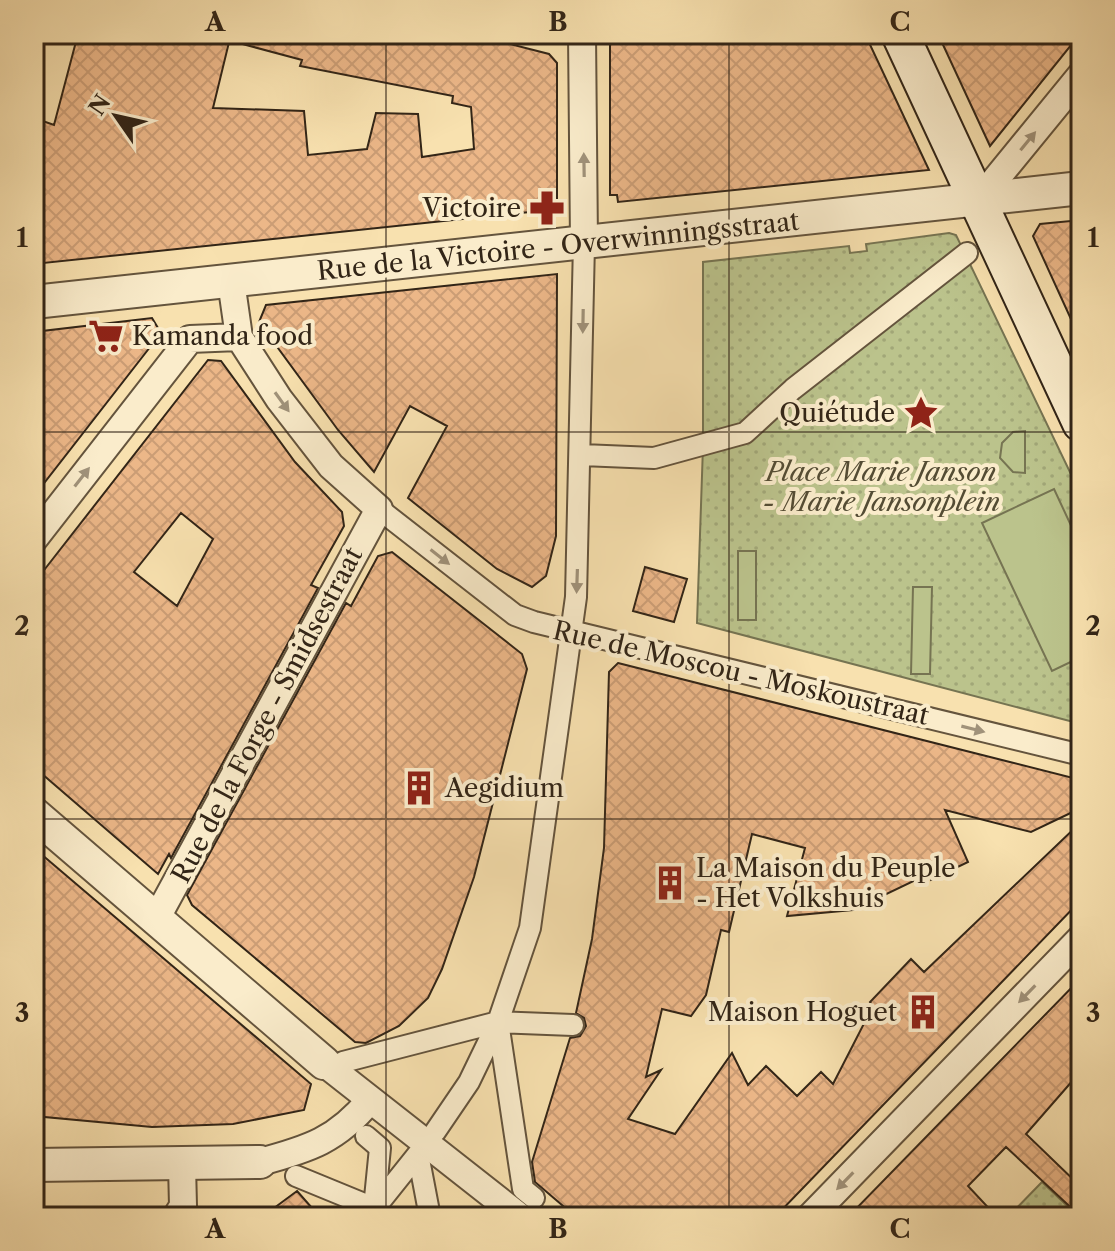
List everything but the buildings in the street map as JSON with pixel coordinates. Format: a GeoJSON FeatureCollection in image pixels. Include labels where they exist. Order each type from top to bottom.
{"type":"FeatureCollection","features":[{"type":"Feature","properties":{"kind":"main road"},"geometry":{"type":"LineString","coordinates":[[900,34],[1081,423]]}},
{"type":"Feature","properties":{"kind":"street"},"geometry":{"type":"LineString","coordinates":[[435,1132],[469,1082],[498,1022],[530,928],[572,629],[582,455],[582,34]]}},
{"type":"Feature","properties":{"kind":"street"},"geometry":{"type":"LineString","coordinates":[[978,201],[1081,75]]}},
{"type":"Feature","properties":{"kind":"street","name":"Rue de la Victoire - Overwinningsstraat"},"geometry":{"type":"LineString","coordinates":[[34,302],[1081,188]]}},
{"type":"Feature","properties":{"kind":"street"},"geometry":{"type":"LineString","coordinates":[[582,455],[654,458],[745,433],[793,389],[967,253]]}},
{"type":"Feature","properties":{"kind":"street","name":"Rue de Moscou - Moskoustraat"},"geometry":{"type":"LineString","coordinates":[[231,281],[239,337],[279,399],[331,466],[379,509],[515,615],[542,625],[572,629],[1081,755]]}},
{"type":"Feature","properties":{"kind":"street"},"geometry":{"type":"LineString","coordinates":[[34,539],[190,339],[239,337]]}},
{"type":"Feature","properties":{"kind":"street","name":"Rue de la Forge - Smidsestraat"},"geometry":{"type":"LineString","coordinates":[[155,921],[379,509]]}},
{"type":"Feature","properties":{"kind":"street"},"geometry":{"type":"LineString","coordinates":[[34,814],[155,921],[333,1062],[370,1100],[527,1207]]}},
{"type":"Feature","properties":{"kind":"street"},"geometry":{"type":"LineString","coordinates":[[810,1217],[1081,938]]}},
{"type":"Feature","properties":{"kind":"street"},"geometry":{"type":"LineString","coordinates":[[498,1022],[527,1207]]}},
{"type":"Feature","properties":{"kind":"street"},"geometry":{"type":"LineString","coordinates":[[333,1062],[498,1022],[573,1025]]}},
{"type":"Feature","properties":{"kind":"street"},"geometry":{"type":"LineString","coordinates":[[34,1165],[260,1162],[327,1140],[350,1123],[370,1100]]}},
{"type":"Feature","properties":{"kind":"street"},"geometry":{"type":"LineString","coordinates":[[366,1136],[380,1148],[376,1212]]}},
{"type":"Feature","properties":{"kind":"street"},"geometry":{"type":"LineString","coordinates":[[376,1212],[418,1154],[430,1217]]}},
{"type":"Feature","properties":{"kind":"street"},"geometry":{"type":"LineString","coordinates":[[176,1217],[183,1206],[182,1165]]}},
{"type":"Feature","properties":{"kind":"street"},"geometry":{"type":"LineString","coordinates":[[301,1180],[376,1212]]}},
{"type":"Feature","properties":{"kind":"green space","name":"Place Marie Janson - Marie Jansonplein"},"geometry":{"type":"Polygon","coordinates":[[[949,233],[956,235],[1081,495],[1081,724],[697,623],[703,446],[703,262],[849,246],[850,253],[867,251],[866,244],[949,233]]]}},
{"type":"Feature","properties":{"kind":"green space"},"geometry":{"type":"Polygon","coordinates":[[[1025,431],[1025,473],[1013,472],[1000,458],[1002,443],[1013,432],[1025,431]]]}},
{"type":"Feature","properties":{"kind":"green space"},"geometry":{"type":"Polygon","coordinates":[[[1054,489],[1081,547],[1081,657],[1052,671],[982,523],[1054,489]]]}},
{"type":"Feature","properties":{"kind":"green space"},"geometry":{"type":"Polygon","coordinates":[[[738,551],[756,551],[756,620],[738,620],[738,551]]]}},
{"type":"Feature","properties":{"kind":"green space"},"geometry":{"type":"Polygon","coordinates":[[[913,587],[932,587],[930,674],[911,674],[913,587]]]}},
{"type":"Feature","properties":{"kind":"green space"},"geometry":{"type":"Polygon","coordinates":[[[1042,1182],[1079,1217],[1008,1217],[1042,1182]]]}},
{"type":"Feature","properties":{"kind":"place","name":"Victoire"},"geometry":{"type":"Point","coordinates":[547,208]}},
{"type":"Feature","properties":{"kind":"place","name":"Kamanda food"},"geometry":{"type":"Point","coordinates":[106,336]}},
{"type":"Feature","properties":{"kind":"place","name":"Quiétude"},"geometry":{"type":"Point","coordinates":[921,413]}},
{"type":"Feature","properties":{"kind":"place","name":"Aegidium"},"geometry":{"type":"Point","coordinates":[419,788]}},
{"type":"Feature","properties":{"kind":"place","name":"La Maison du Peuple - Het Volkshuis"},"geometry":{"type":"Point","coordinates":[670,883]}},
{"type":"Feature","properties":{"kind":"place","name":"Maison Hoguet"},"geometry":{"type":"Point","coordinates":[923,1012]}}]}
